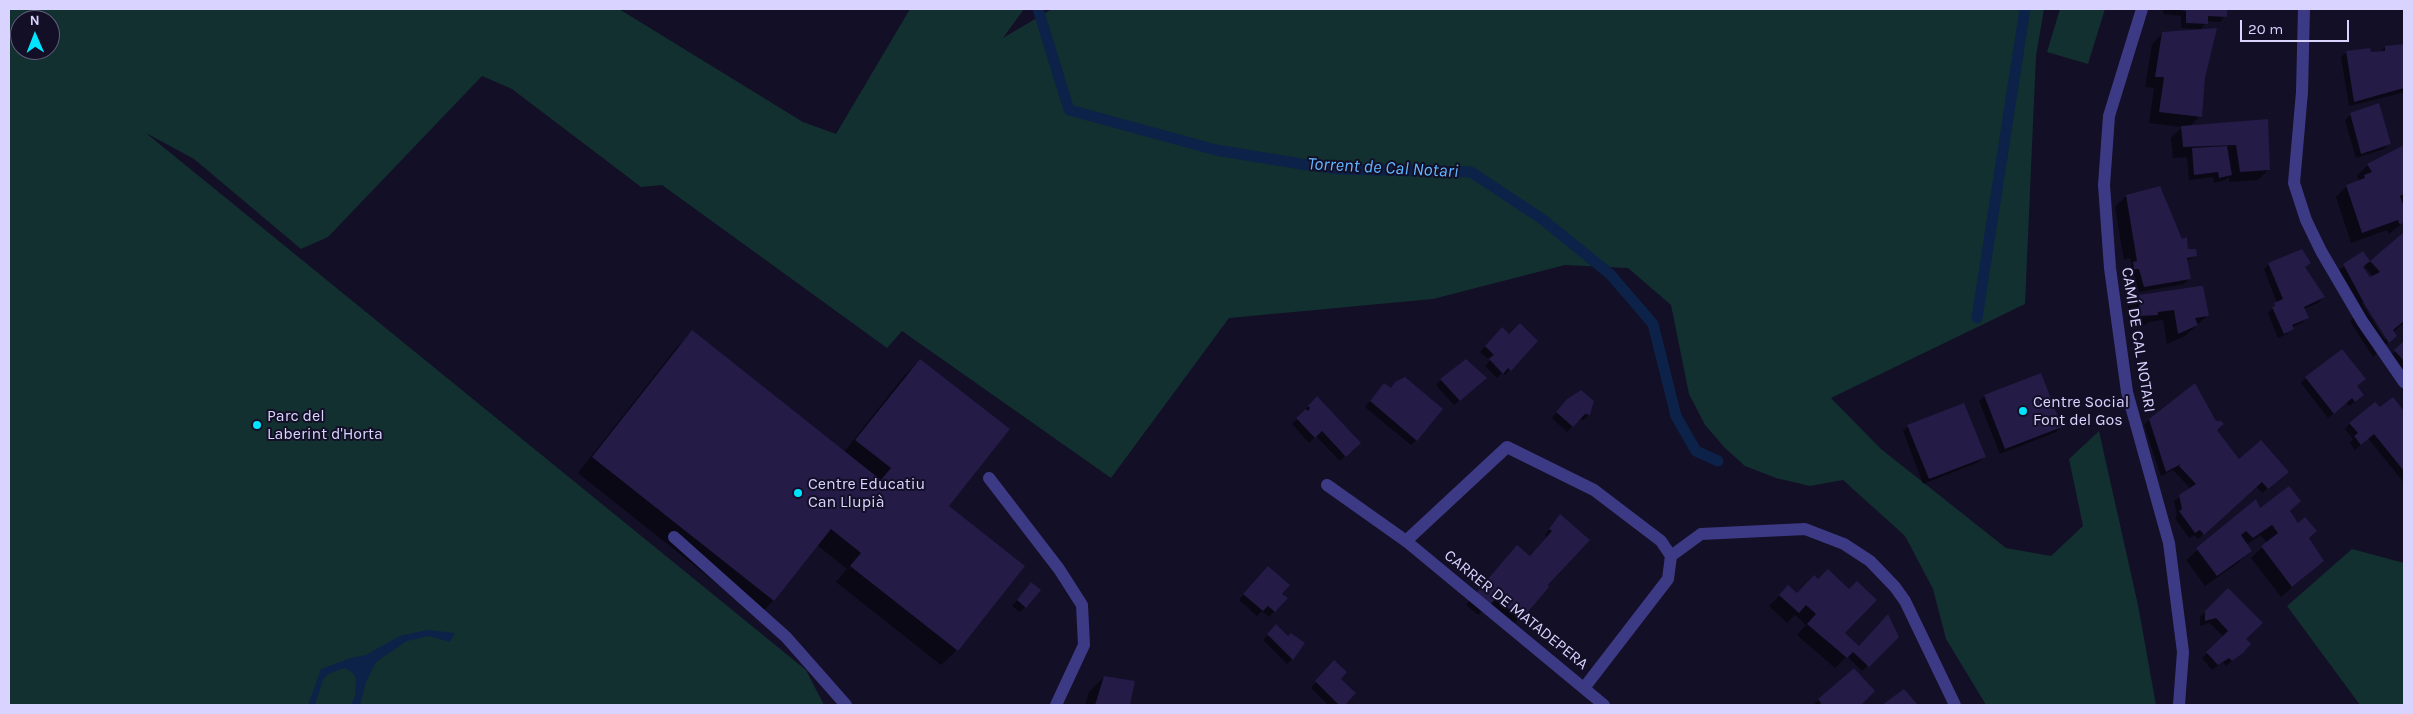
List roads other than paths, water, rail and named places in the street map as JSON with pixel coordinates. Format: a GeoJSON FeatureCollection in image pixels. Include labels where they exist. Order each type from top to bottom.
{"type":"FeatureCollection","features":[{"type":"Feature","properties":{"kind":"street","name":"CAMÍ DE CAL NOTARI"},"geometry":{"type":"LineString","coordinates":[[2142,9],[2109,116],[2104,185],[2110,268],[2127,392],[2169,543],[2183,652],[2179,705]]}},
{"type":"Feature","properties":{"kind":"street"},"geometry":{"type":"LineString","coordinates":[[2304,9],[2302,92],[2294,183],[2306,220],[2321,251],[2362,321],[2404,382]]}},
{"type":"Feature","properties":{"kind":"street"},"geometry":{"type":"LineString","coordinates":[[1406,541],[1507,448],[1594,490],[1661,542],[1670,556],[1668,579],[1584,688]]}},
{"type":"Feature","properties":{"kind":"street"},"geometry":{"type":"LineString","coordinates":[[989,478],[1059,569],[1082,605],[1084,645],[1056,705]]}},
{"type":"Feature","properties":{"kind":"street","name":"CARRER DE MATADEPERA"},"geometry":{"type":"LineString","coordinates":[[1327,485],[1406,541],[1604,705]]}},
{"type":"Feature","properties":{"kind":"street"},"geometry":{"type":"LineString","coordinates":[[1670,556],[1701,534],[1805,529],[1844,544],[1870,561],[1895,587],[1954,705]]}},
{"type":"Feature","properties":{"kind":"street"},"geometry":{"type":"LineString","coordinates":[[674,537],[786,637],[846,705]]}},
{"type":"Feature","properties":{"kind":"water"},"geometry":{"type":"Polygon","coordinates":[[[427,630],[455,633],[450,642],[429,636],[407,641],[376,662],[366,682],[360,705],[351,705],[355,696],[356,678],[352,672],[345,668],[330,673],[323,679],[315,705],[308,705],[321,669],[351,658],[366,655],[400,636],[427,630]]]}},
{"type":"Feature","properties":{"kind":"waterway","name":"Torrent de Cal Notari"},"geometry":{"type":"LineString","coordinates":[[1038,9],[1069,110],[1216,150],[1301,164],[1339,169],[1471,172],[1542,219],[1610,274],[1653,324],[1676,416],[1696,451],[1718,461]]}},
{"type":"Feature","properties":{"kind":"waterway"},"geometry":{"type":"LineString","coordinates":[[1977,318],[2025,9]]}},
{"type":"Feature","properties":{"kind":"place","name":"Centre Social Font del Gos"},"geometry":{"type":"Point","coordinates":[2023,411]}},
{"type":"Feature","properties":{"kind":"place","name":"Parc del Laberint d'Horta"},"geometry":{"type":"Point","coordinates":[257,425]}},
{"type":"Feature","properties":{"kind":"place","name":"Centre Educatiu Can Llupià"},"geometry":{"type":"Point","coordinates":[798,493]}}]}
